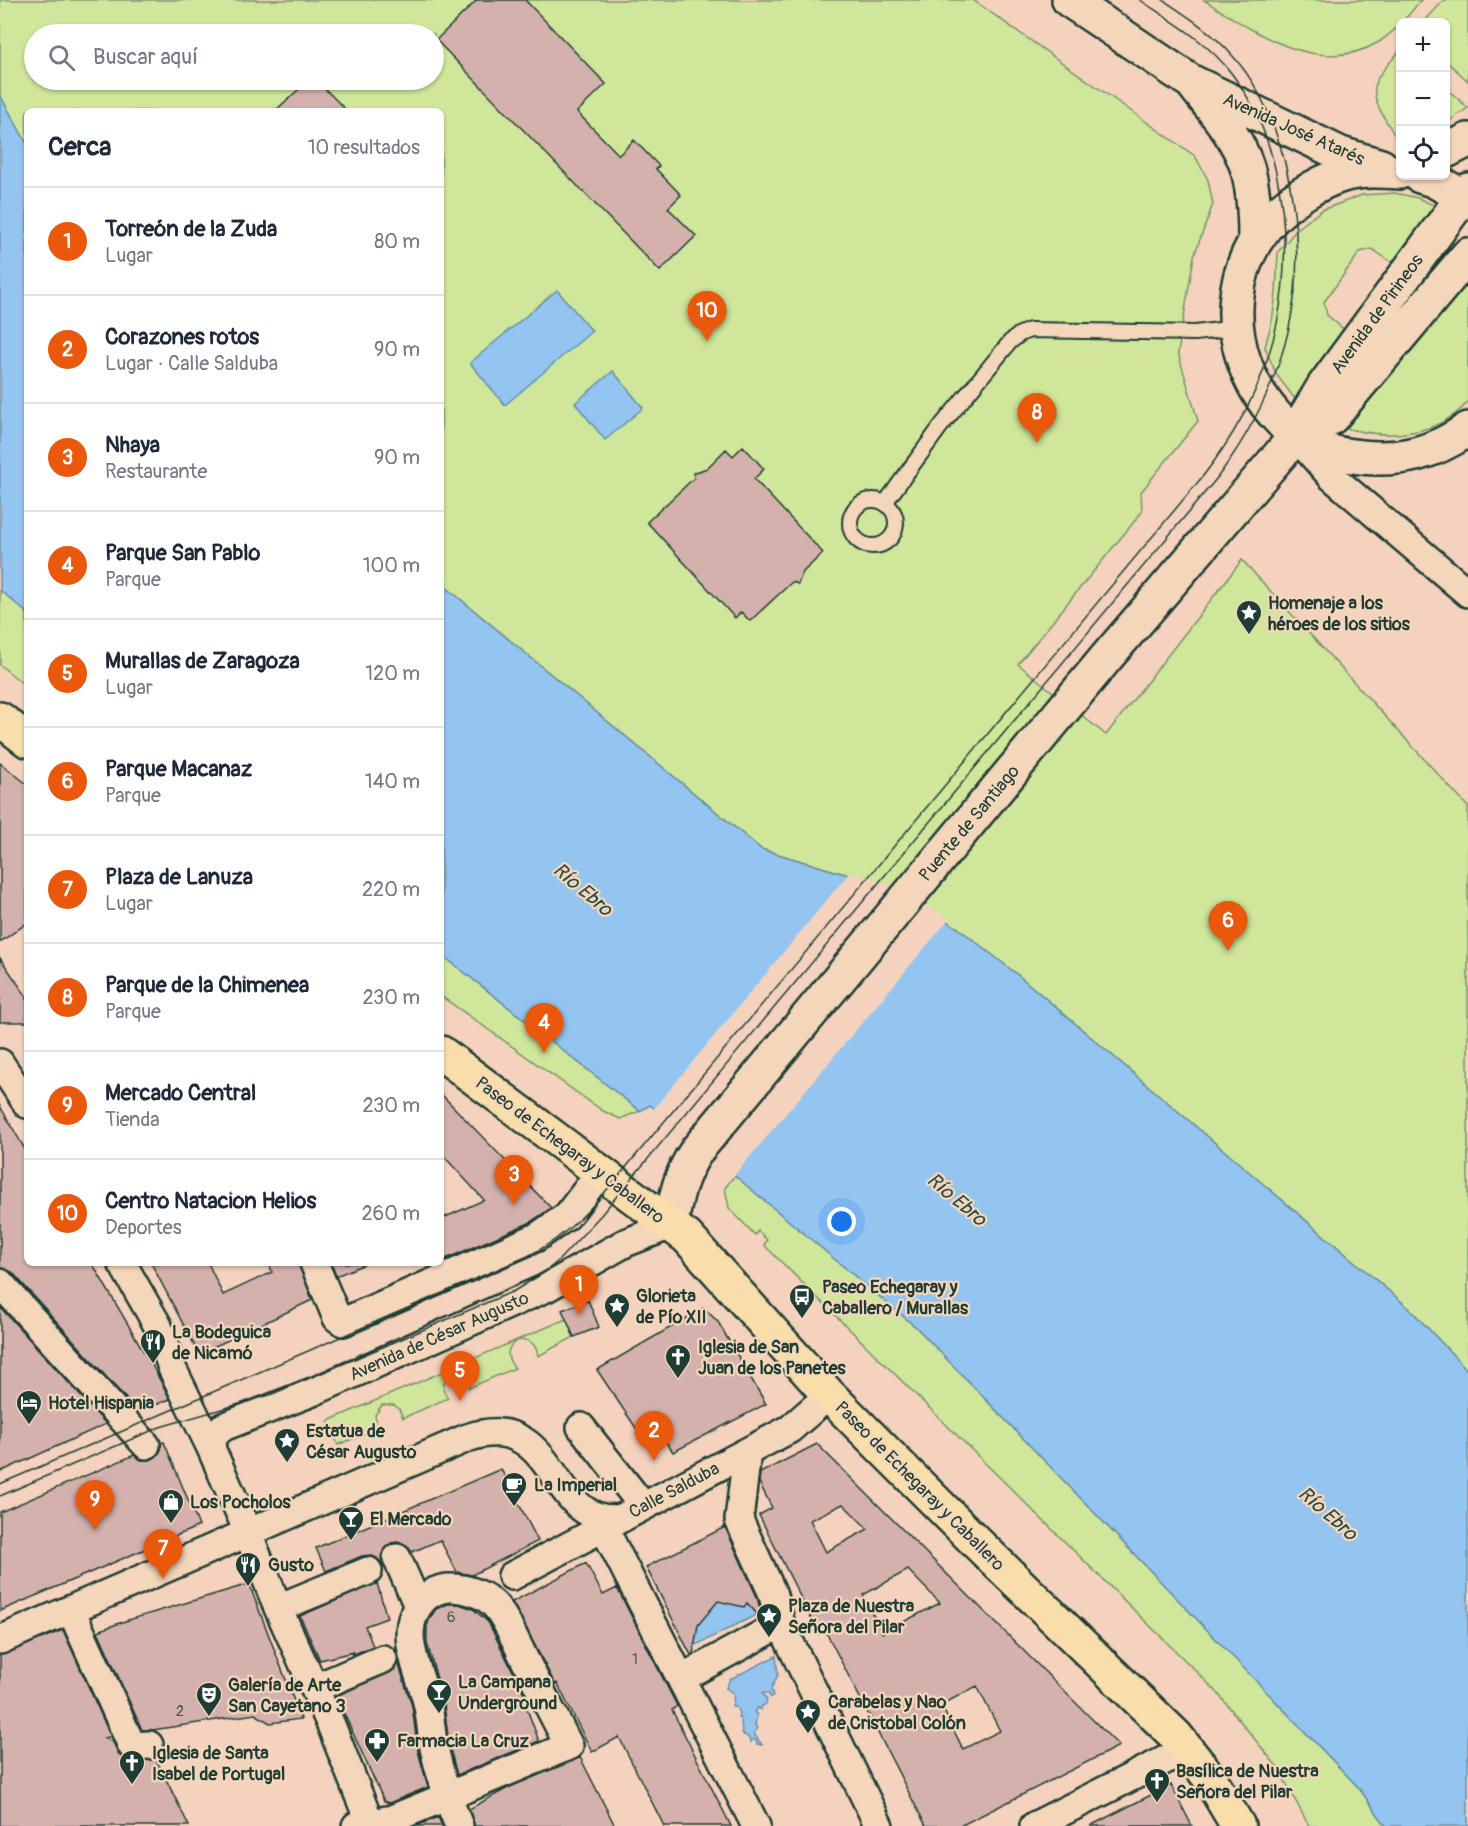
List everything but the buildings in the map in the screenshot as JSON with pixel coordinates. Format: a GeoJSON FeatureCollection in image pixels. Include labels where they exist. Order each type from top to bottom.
{"type":"FeatureCollection","features":[{"type":"Feature","properties":{"kind":"main road","name":"Avenida José Atarés"},"geometry":{"type":"LineString","coordinates":[[1069,0],[1190,81],[1341,154],[1396,170]]}},
{"type":"Feature","properties":{"kind":"main road","name":"Avenida José Atarés"},"geometry":{"type":"LineString","coordinates":[[1190,81],[1232,137],[1247,166],[1255,217],[1255,240]]}},
{"type":"Feature","properties":{"kind":"main road"},"geometry":{"type":"LineString","coordinates":[[1450,150],[1468,140]]}},
{"type":"Feature","properties":{"kind":"main road"},"geometry":{"type":"LineString","coordinates":[[1396,171],[1372,170],[1344,174],[1317,184],[1277,213],[1255,240],[1243,268],[1236,297],[1236,328],[1241,354],[1251,380],[1264,402],[1296,436],[1345,456],[1377,459],[1429,452],[1453,440],[1468,429]]}},
{"type":"Feature","properties":{"kind":"main road","name":"Avenida de Pirineos"},"geometry":{"type":"LineString","coordinates":[[1296,436],[1324,386],[1466,195],[1433,180]]}},
{"type":"Feature","properties":{"kind":"main road","name":"Avenida de Pirineos"},"geometry":{"type":"LineString","coordinates":[[1296,436],[1321,425],[1332,417],[1468,255]]}},
{"type":"Feature","properties":{"kind":"main road","name":"Puente de Santiago"},"geometry":{"type":"LineString","coordinates":[[671,1225],[679,1182],[697,1150],[1106,658],[1296,436]]}},
{"type":"Feature","properties":{"kind":"main road"},"geometry":{"type":"LineString","coordinates":[[0,719],[24,738]]}},
{"type":"Feature","properties":{"kind":"main road","name":"Paseo de Echegaray y Caballero"},"geometry":{"type":"LineString","coordinates":[[444,1055],[687,1238],[829,1395],[976,1543],[1157,1716],[1187,1749],[1220,1794],[1238,1826]]}},
{"type":"Feature","properties":{"kind":"street"},"geometry":{"type":"LineString","coordinates":[[1296,436],[1332,477],[1468,593]]}},
{"type":"Feature","properties":{"kind":"street"},"geometry":{"type":"LineString","coordinates":[[0,1063],[18,1094]]}},
{"type":"Feature","properties":{"kind":"street"},"geometry":{"type":"LineString","coordinates":[[315,1266],[335,1313],[343,1322],[430,1272],[537,1237],[574,1210],[600,1173]]}},
{"type":"Feature","properties":{"kind":"street","name":"Avenida de César Augusto"},"geometry":{"type":"LineString","coordinates":[[210,1446],[215,1434],[223,1426],[315,1391],[538,1292],[625,1243],[671,1225]]}},
{"type":"Feature","properties":{"kind":"street"},"geometry":{"type":"LineString","coordinates":[[124,1266],[159,1326],[172,1368],[210,1446],[366,1809],[366,1825],[392,1819],[569,1746],[496,1607],[473,1592],[459,1588],[442,1588],[428,1595],[412,1616],[410,1630],[397,1652],[315,1688]]}},
{"type":"Feature","properties":{"kind":"street"},"geometry":{"type":"LineString","coordinates":[[0,1283],[146,1445]]}},
{"type":"Feature","properties":{"kind":"street","name":"Calle Salduba"},"geometry":{"type":"LineString","coordinates":[[512,1576],[617,1517],[790,1429],[829,1395]]}},
{"type":"Feature","properties":{"kind":"street"},"geometry":{"type":"LineString","coordinates":[[581,1427],[682,1678],[756,1826]]}},
{"type":"Feature","properties":{"kind":"street"},"geometry":{"type":"LineString","coordinates":[[0,1640],[467,1438],[492,1431],[513,1435],[536,1450],[579,1506],[617,1517]]}},
{"type":"Feature","properties":{"kind":"street"},"geometry":{"type":"LineString","coordinates":[[747,1452],[739,1520],[772,1592],[781,1624],[879,1826]]}},
{"type":"Feature","properties":{"kind":"street"},"geometry":{"type":"LineString","coordinates":[[397,1558],[418,1606]]}},
{"type":"Feature","properties":{"kind":"street"},"geometry":{"type":"LineString","coordinates":[[278,1608],[368,1570]]}},
{"type":"Feature","properties":{"kind":"street"},"geometry":{"type":"LineString","coordinates":[[71,1610],[132,1746],[149,1744]]}},
{"type":"Feature","properties":{"kind":"street"},"geometry":{"type":"LineString","coordinates":[[682,1678],[781,1624]]}},
{"type":"Feature","properties":{"kind":"street"},"geometry":{"type":"LineString","coordinates":[[397,1652],[418,1674],[428,1704],[434,1746],[446,1796],[459,1826]]}},
{"type":"Feature","properties":{"kind":"street"},"geometry":{"type":"LineString","coordinates":[[1034,1826],[1187,1749]]}},
{"type":"Feature","properties":{"kind":"lane"},"geometry":{"type":"LineString","coordinates":[[885,503],[941,426],[1020,333],[1030,330],[1196,333],[1236,328]]}},
{"type":"Feature","properties":{"kind":"green space"},"geometry":{"type":"Polygon","coordinates":[[[0,0],[973,0],[1195,156],[1208,180],[1213,204],[1194,256],[1178,353],[1198,421],[1141,492],[1142,512],[1018,664],[1106,735],[1242,560],[1468,807],[1468,1371],[1410,1309],[1018,975],[958,928],[895,889],[761,849],[444,585],[444,108],[24,108],[24,139],[0,95],[0,0]]]}},
{"type":"Feature","properties":{"kind":"green space"},"geometry":{"type":"Polygon","coordinates":[[[1204,0],[1421,0],[1405,18],[1396,18],[1396,28],[1385,38],[1356,52],[1333,55],[1310,53],[1265,37],[1204,0]]]}},
{"type":"Feature","properties":{"kind":"green space"},"geometry":{"type":"Polygon","coordinates":[[[1444,0],[1468,0],[1468,81],[1450,65],[1450,18],[1428,18],[1444,0]]]}},
{"type":"Feature","properties":{"kind":"green space"},"geometry":{"type":"Polygon","coordinates":[[[1396,55],[1396,136],[1380,109],[1375,94],[1377,80],[1396,55]]]}},
{"type":"Feature","properties":{"kind":"green space"},"geometry":{"type":"Polygon","coordinates":[[[1450,92],[1468,108],[1450,120],[1450,92]]]}},
{"type":"Feature","properties":{"kind":"green space"},"geometry":{"type":"Polygon","coordinates":[[[1395,193],[1418,198],[1440,208],[1397,266],[1372,249],[1360,252],[1324,302],[1327,315],[1347,332],[1295,399],[1276,374],[1265,347],[1276,293],[1278,252],[1297,229],[1322,210],[1362,195],[1395,193]]]}},
{"type":"Feature","properties":{"kind":"green space"},"geometry":{"type":"Polygon","coordinates":[[[1468,277],[1468,402],[1455,414],[1440,423],[1408,433],[1373,433],[1339,426],[1468,277]]]}},
{"type":"Feature","properties":{"kind":"green space"},"geometry":{"type":"Polygon","coordinates":[[[0,590],[24,610],[24,685],[0,665],[0,590]]]}},
{"type":"Feature","properties":{"kind":"green space"},"geometry":{"type":"Polygon","coordinates":[[[444,956],[640,1111],[620,1119],[603,1111],[444,998],[444,956]]]}},
{"type":"Feature","properties":{"kind":"green space"},"geometry":{"type":"Polygon","coordinates":[[[735,1175],[917,1328],[1359,1788],[1386,1826],[1309,1826],[1278,1768],[1216,1691],[764,1245],[767,1240],[758,1231],[755,1235],[729,1208],[725,1188],[735,1175]]]}},
{"type":"Feature","properties":{"kind":"green space"},"geometry":{"type":"Polygon","coordinates":[[[566,1319],[574,1337],[538,1356],[535,1347],[529,1341],[516,1341],[508,1352],[509,1359],[515,1368],[469,1388],[468,1381],[463,1376],[452,1374],[446,1379],[444,1385],[444,1392],[448,1398],[403,1418],[399,1409],[394,1405],[382,1405],[375,1415],[378,1428],[338,1445],[328,1421],[566,1319]]]}},
{"type":"Feature","properties":{"kind":"water"},"geometry":{"type":"Polygon","coordinates":[[[0,95],[24,139],[24,610],[0,590],[0,95]]]}},
{"type":"Feature","properties":{"kind":"water"},"geometry":{"type":"Polygon","coordinates":[[[557,290],[592,331],[505,405],[470,363],[557,290]]]}},
{"type":"Feature","properties":{"kind":"water"},"geometry":{"type":"Polygon","coordinates":[[[613,371],[643,408],[605,440],[575,403],[613,371]]]}},
{"type":"Feature","properties":{"kind":"water","name":"Río Ebro"},"geometry":{"type":"Polygon","coordinates":[[[444,585],[761,849],[895,889],[958,928],[1018,975],[1410,1309],[1468,1371],[1468,1826],[1386,1826],[1359,1788],[917,1328],[650,1105],[640,1111],[444,956],[444,585]]]}},
{"type":"Feature","properties":{"kind":"water"},"geometry":{"type":"Polygon","coordinates":[[[726,1527],[768,1609],[688,1649],[646,1567],[726,1527]]]}},
{"type":"Feature","properties":{"kind":"water"},"geometry":{"type":"Polygon","coordinates":[[[776,1656],[778,1675],[771,1689],[773,1696],[762,1693],[767,1700],[766,1704],[761,1710],[757,1708],[754,1712],[757,1715],[755,1725],[757,1728],[754,1734],[762,1745],[757,1744],[753,1739],[751,1742],[742,1734],[739,1713],[736,1707],[732,1707],[734,1694],[726,1688],[730,1679],[776,1656]]]}},
{"type":"Feature","properties":{"kind":"pier"},"geometry":{"type":"Polygon","coordinates":[[[850,872],[896,886],[949,919],[733,1177],[652,1111],[850,872]]]}},
{"type":"Feature","properties":{"kind":"tram line"},"geometry":{"type":"LineString","coordinates":[[0,1484],[528,1256],[562,1235],[591,1208],[617,1178],[1203,476],[1241,419],[1268,357],[1283,286],[1282,211],[1276,173],[1266,137],[1251,104],[1232,74],[1201,42],[1140,0]]}},
{"type":"Feature","properties":{"kind":"tram line"},"geometry":{"type":"LineString","coordinates":[[0,1496],[160,1427],[270,1395],[514,1291],[545,1272],[601,1215],[1217,478],[1242,441],[1262,404],[1278,367],[1289,328],[1295,289],[1297,249],[1293,207],[1285,163],[1276,134],[1265,105],[1250,78],[1216,39],[1163,0]]}},
{"type":"Feature","properties":{"kind":"place","name":"Centro Natacion Helios"},"geometry":{"type":"Point","coordinates":[707,341]}},
{"type":"Feature","properties":{"kind":"place","name":"Parque de la Chimenea"},"geometry":{"type":"Point","coordinates":[1037,443]}},
{"type":"Feature","properties":{"kind":"place","name":"Homenaje a los héroes de los sitios"},"geometry":{"type":"Point","coordinates":[1249,636]}},
{"type":"Feature","properties":{"kind":"place","name":"Parque Macanaz"},"geometry":{"type":"Point","coordinates":[1228,951]}},
{"type":"Feature","properties":{"kind":"place","name":"Parque San Pablo"},"geometry":{"type":"Point","coordinates":[544,1053]}},
{"type":"Feature","properties":{"kind":"place","name":"Nhaya"},"geometry":{"type":"Point","coordinates":[514,1205]}},
{"type":"Feature","properties":{"kind":"place","name":"Torreón de la Zuda"},"geometry":{"type":"Point","coordinates":[579,1315]}},
{"type":"Feature","properties":{"kind":"place","name":"Paseo Echegaray y Caballero / Murallas"},"geometry":{"type":"Point","coordinates":[802,1320]}},
{"type":"Feature","properties":{"kind":"place","name":"Glorieta de Pío XII"},"geometry":{"type":"Point","coordinates":[617,1329]}},
{"type":"Feature","properties":{"kind":"place","name":"La Bodeguica de Nicamó"},"geometry":{"type":"Point","coordinates":[153,1365]}},
{"type":"Feature","properties":{"kind":"place","name":"Iglesia de San Juan de los Panetes"},"geometry":{"type":"Point","coordinates":[678,1380]}},
{"type":"Feature","properties":{"kind":"place","name":"Murallas de Zaragoza"},"geometry":{"type":"Point","coordinates":[460,1401]}},
{"type":"Feature","properties":{"kind":"place","name":"Hotel Hispania"},"geometry":{"type":"Point","coordinates":[29,1426]}},
{"type":"Feature","properties":{"kind":"place","name":"Corazones rotos"},"geometry":{"type":"Point","coordinates":[654,1461]}},
{"type":"Feature","properties":{"kind":"place","name":"Estatua de César Augusto"},"geometry":{"type":"Point","coordinates":[287,1464]}},
{"type":"Feature","properties":{"kind":"place","name":"La Imperial"},"geometry":{"type":"Point","coordinates":[514,1508]}},
{"type":"Feature","properties":{"kind":"place","name":"Los Pocholos"},"geometry":{"type":"Point","coordinates":[171,1525]}},
{"type":"Feature","properties":{"kind":"place","name":"Mercado Central"},"geometry":{"type":"Point","coordinates":[95,1530]}},
{"type":"Feature","properties":{"kind":"place","name":"El Mercado"},"geometry":{"type":"Point","coordinates":[351,1542]}},
{"type":"Feature","properties":{"kind":"place","name":"Plaza de Lanuza"},"geometry":{"type":"Point","coordinates":[163,1579]}},
{"type":"Feature","properties":{"kind":"place","name":"Gusto"},"geometry":{"type":"Point","coordinates":[248,1588]}},
{"type":"Feature","properties":{"kind":"place","name":"Plaza de Nuestra Señora del Pilar"},"geometry":{"type":"Point","coordinates":[769,1639]}},
{"type":"Feature","properties":{"kind":"place","name":"La Campana Underground"},"geometry":{"type":"Point","coordinates":[439,1715]}},
{"type":"Feature","properties":{"kind":"place","name":"Galería de Arte San Cayetano 3"},"geometry":{"type":"Point","coordinates":[209,1718]}},
{"type":"Feature","properties":{"kind":"place","name":"Carabelas y Nao de Cristobal Colón"},"geometry":{"type":"Point","coordinates":[808,1735]}},
{"type":"Feature","properties":{"kind":"place","name":"Farmacia La Cruz"},"geometry":{"type":"Point","coordinates":[377,1764]}},
{"type":"Feature","properties":{"kind":"place","name":"Iglesia de Santa Isabel de Portugal"},"geometry":{"type":"Point","coordinates":[132,1786]}},
{"type":"Feature","properties":{"kind":"place","name":"Basílica de Nuestra Señora del Pilar"},"geometry":{"type":"Point","coordinates":[1157,1804]}}]}
